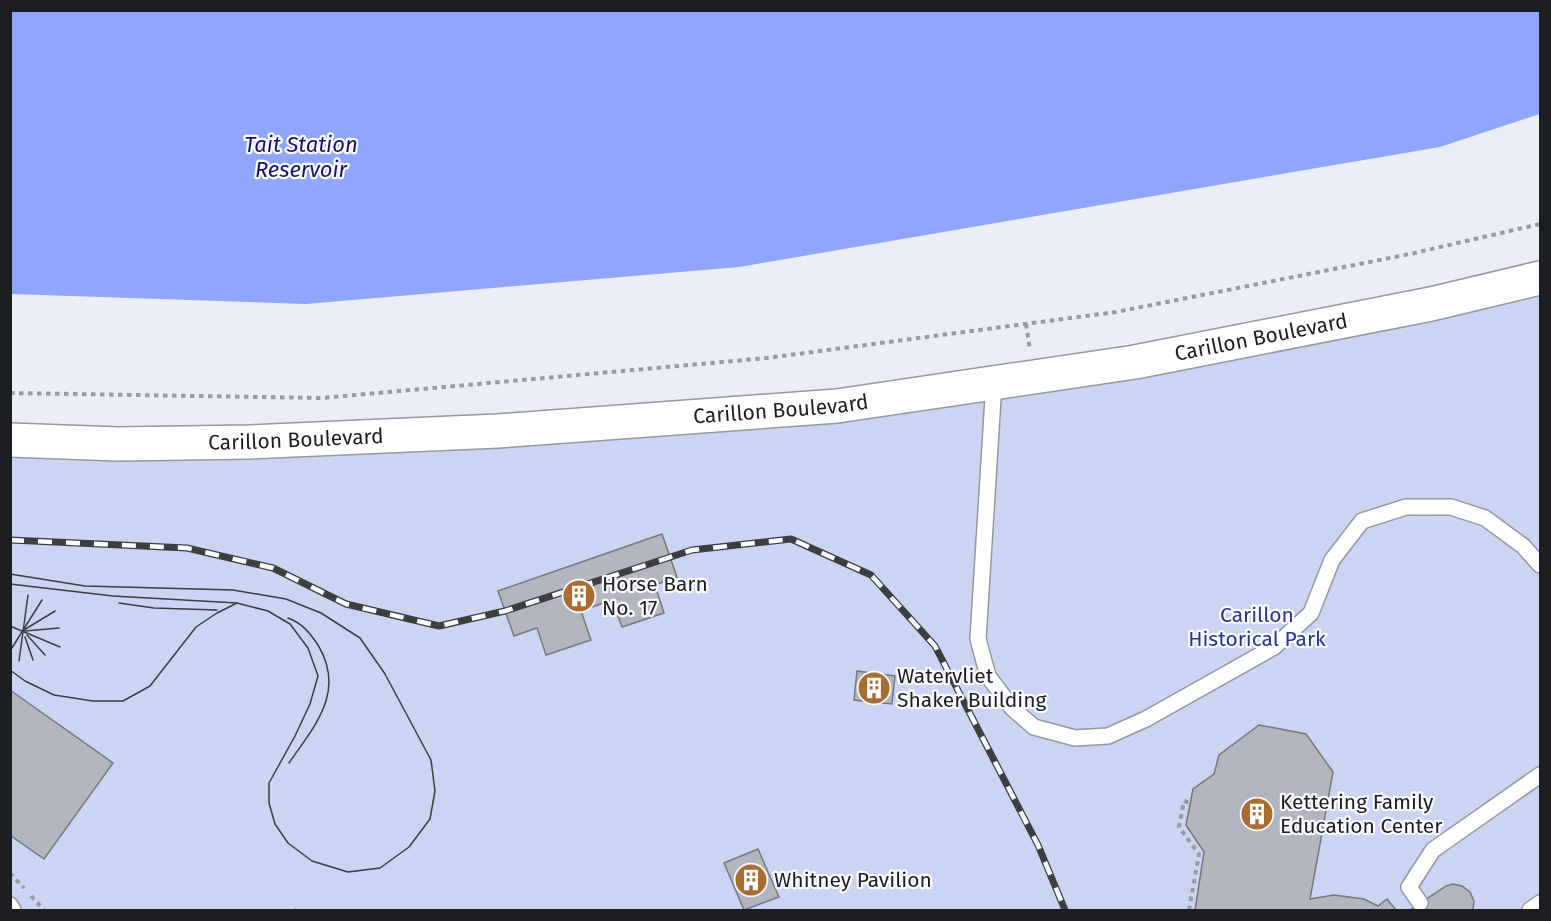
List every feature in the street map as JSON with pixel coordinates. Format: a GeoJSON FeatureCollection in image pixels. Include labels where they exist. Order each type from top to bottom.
{"type":"FeatureCollection","features":[{"type":"Feature","properties":{"kind":"street","name":"Carillon Boulevard"},"geometry":{"type":"LineString","coordinates":[[10,440],[118,444],[249,442],[498,431],[837,406],[1135,362],[1431,304],[1540,278]]}},
{"type":"Feature","properties":{"kind":"lane"},"geometry":{"type":"LineString","coordinates":[[994,382],[978,639],[988,676],[1012,708],[1034,727],[1075,738],[1108,736],[1146,719],[1274,647],[1311,613],[1332,560],[1362,520],[1406,507],[1451,507],[1485,519],[1523,546],[1540,566]]}},
{"type":"Feature","properties":{"kind":"lane"},"geometry":{"type":"LineString","coordinates":[[1420,903],[1409,887],[1433,850],[1540,775]]}},
{"type":"Feature","properties":{"kind":"lane"},"geometry":{"type":"LineString","coordinates":[[1530,910],[1540,903]]}},
{"type":"Feature","properties":{"kind":"lane"},"geometry":{"type":"LineString","coordinates":[[10,905],[13,910]]}},
{"type":"Feature","properties":{"kind":"path"},"geometry":{"type":"LineString","coordinates":[[10,393],[322,398],[767,358],[1116,312],[1410,254],[1540,224]]}},
{"type":"Feature","properties":{"kind":"path"},"geometry":{"type":"LineString","coordinates":[[1189,910],[1199,854],[1179,827],[1184,801],[1190,803]]}},
{"type":"Feature","properties":{"kind":"green space","name":"Carillon Historical Park"},"geometry":{"type":"Polygon","coordinates":[[[1540,278],[1540,910],[11,910],[11,440],[837,406],[1540,278]]]}},
{"type":"Feature","properties":{"kind":"water","name":"Tait Station Reservoir"},"geometry":{"type":"Polygon","coordinates":[[[11,10],[1540,11],[1540,114],[1440,147],[739,267],[306,304],[11,294],[11,10]]]}},
{"type":"Feature","properties":{"kind":"building","name":"Horse Barn No. 17"},"geometry":{"type":"Polygon","coordinates":[[[662,534],[677,577],[655,585],[664,613],[622,627],[612,600],[581,611],[591,640],[546,655],[537,628],[514,636],[498,591],[662,534]]]}},
{"type":"Feature","properties":{"kind":"building","name":"Watervliet Shaker Building"},"geometry":{"type":"Polygon","coordinates":[[[857,671],[895,676],[892,704],[854,700],[857,671]]]}},
{"type":"Feature","properties":{"kind":"building"},"geometry":{"type":"Polygon","coordinates":[[[10,690],[113,763],[44,859],[10,835],[10,690]]]}},
{"type":"Feature","properties":{"kind":"building","name":"Kettering Family Education Center"},"geometry":{"type":"Polygon","coordinates":[[[1259,725],[1306,734],[1333,772],[1310,899],[1334,895],[1364,899],[1378,906],[1387,899],[1396,910],[1195,910],[1204,852],[1186,825],[1193,789],[1214,774],[1219,755],[1259,725]]]}},
{"type":"Feature","properties":{"kind":"building","name":"Whitney Pavilion"},"geometry":{"type":"Polygon","coordinates":[[[758,849],[779,897],[744,910],[724,863],[758,849]]]}},
{"type":"Feature","properties":{"kind":"building","name":"Kettering Family Education Center"},"geometry":{"type":"Polygon","coordinates":[[[1453,884],[1462,886],[1470,892],[1474,901],[1473,910],[1410,910],[1446,886],[1453,884]]]}},
{"type":"Feature","properties":{"kind":"tram line"},"geometry":{"type":"LineString","coordinates":[[10,574],[85,586],[233,590],[286,599],[321,613],[360,638],[385,674],[431,760],[435,791],[430,819],[409,847],[380,868],[348,872],[312,861],[288,843],[275,824],[269,803],[269,783],[310,704],[318,676],[308,648],[290,624],[268,611],[237,603],[113,596],[10,584]]}},
{"type":"Feature","properties":{"kind":"tram line"},"geometry":{"type":"LineString","coordinates":[[19,661],[28,595]]}},
{"type":"Feature","properties":{"kind":"tram line"},"geometry":{"type":"LineString","coordinates":[[10,651],[42,600]]}},
{"type":"Feature","properties":{"kind":"tram line"},"geometry":{"type":"LineString","coordinates":[[119,603],[154,608],[217,610]]}},
{"type":"Feature","properties":{"kind":"tram line"},"geometry":{"type":"LineString","coordinates":[[10,670],[25,681],[54,695],[93,701],[123,701],[150,686],[196,627],[237,603]]}},
{"type":"Feature","properties":{"kind":"tram line"},"geometry":{"type":"LineString","coordinates":[[24,630],[55,611]]}},
{"type":"Feature","properties":{"kind":"tram line"},"geometry":{"type":"LineString","coordinates":[[288,618],[312,636],[326,662],[329,678],[324,707],[289,763]]}},
{"type":"Feature","properties":{"kind":"tram line"},"geometry":{"type":"LineString","coordinates":[[10,626],[60,647]]}},
{"type":"Feature","properties":{"kind":"tram line"},"geometry":{"type":"LineString","coordinates":[[25,631],[59,628]]}},
{"type":"Feature","properties":{"kind":"tram line"},"geometry":{"type":"LineString","coordinates":[[27,635],[45,655]]}},
{"type":"Feature","properties":{"kind":"tram line"},"geometry":{"type":"LineString","coordinates":[[25,637],[33,660]]}},
{"type":"Feature","properties":{"kind":"railway"},"geometry":{"type":"LineString","coordinates":[[10,540],[187,548],[273,568],[346,604],[439,626],[505,611],[692,550],[791,539],[871,575],[935,646],[1038,845],[1065,910]]}},
{"type":"Feature","properties":{"kind":"place","name":"Horse Barn No. 17"},"geometry":{"type":"Point","coordinates":[579,596]}},
{"type":"Feature","properties":{"kind":"place","name":"Watervliet Shaker Building"},"geometry":{"type":"Point","coordinates":[874,688]}},
{"type":"Feature","properties":{"kind":"place","name":"Kettering Family Education Center"},"geometry":{"type":"Point","coordinates":[1257,814]}},
{"type":"Feature","properties":{"kind":"place","name":"Whitney Pavilion"},"geometry":{"type":"Point","coordinates":[751,880]}}]}
